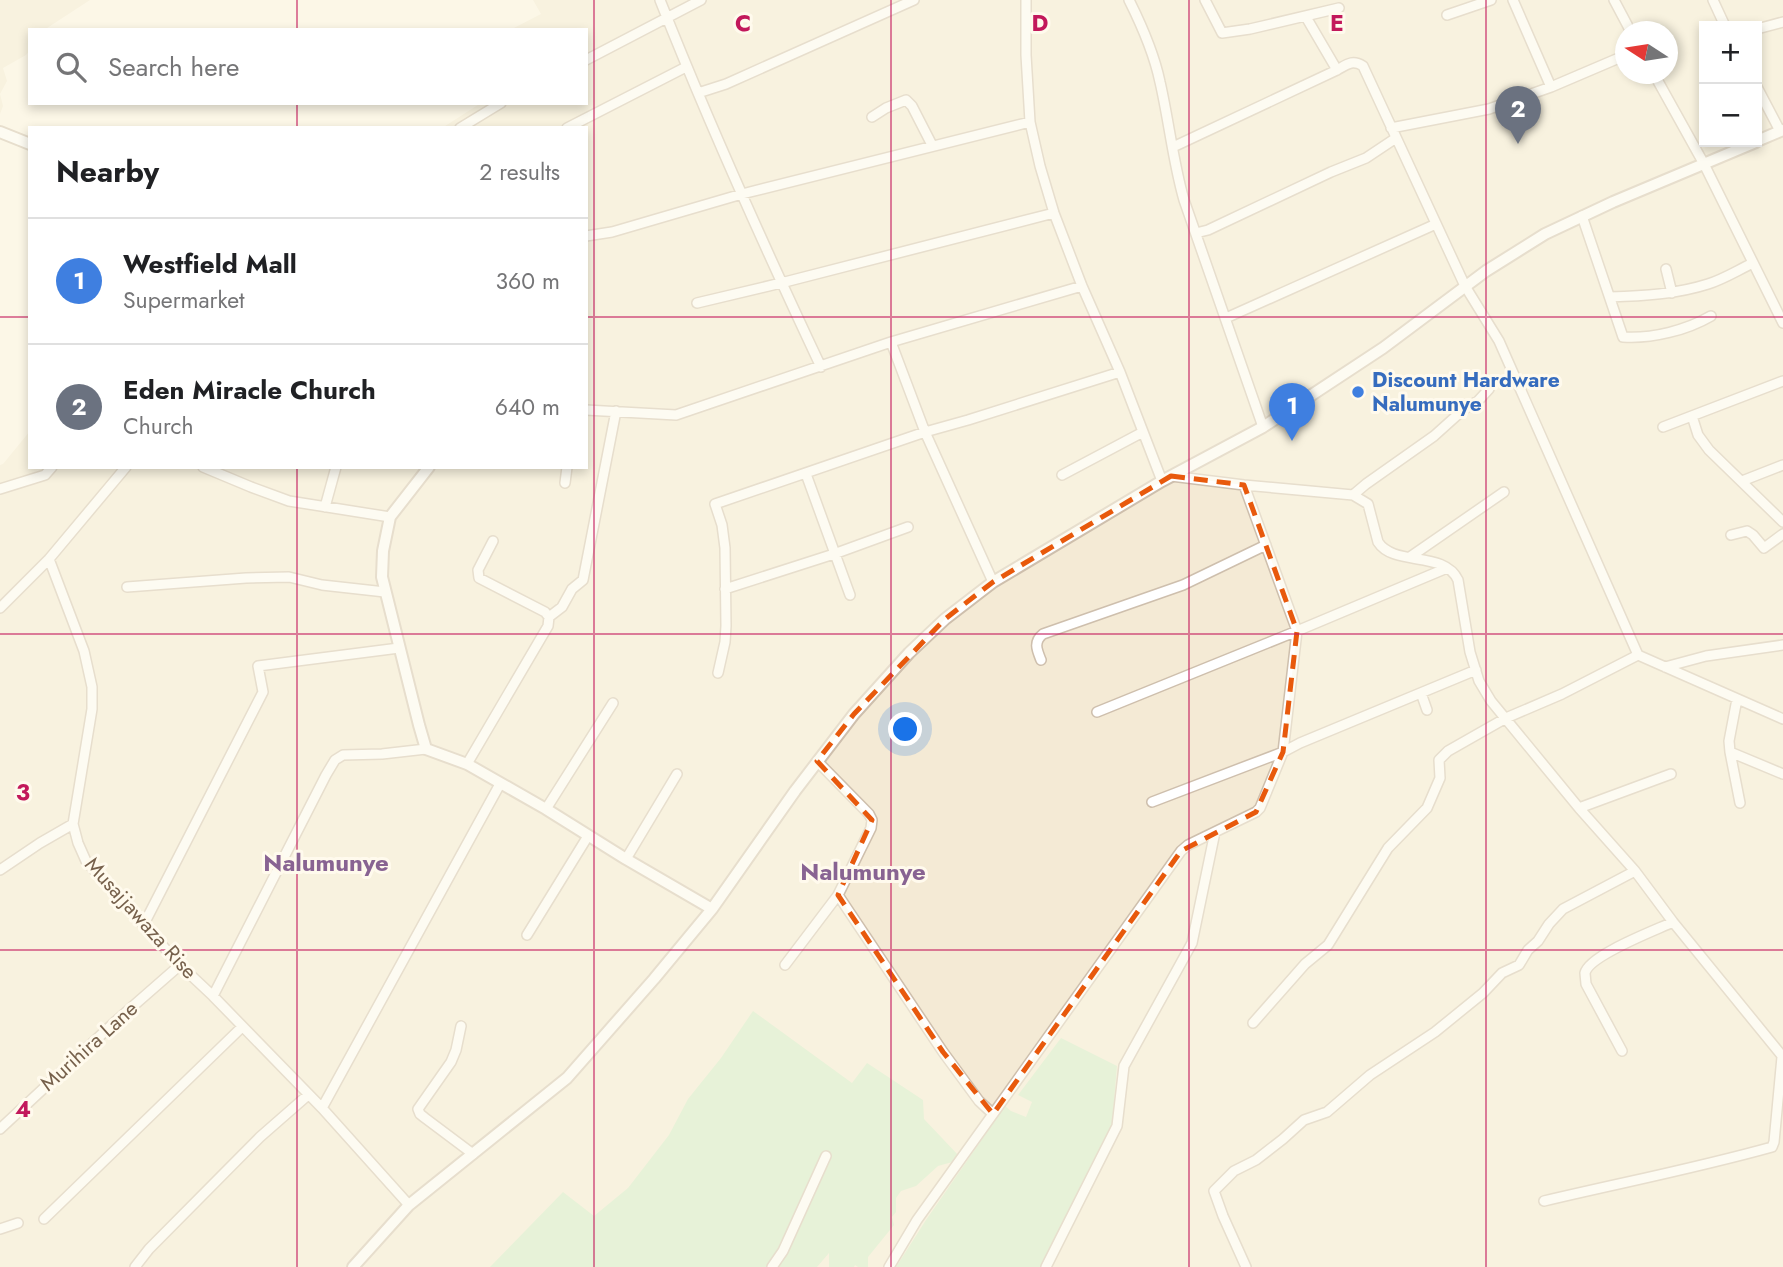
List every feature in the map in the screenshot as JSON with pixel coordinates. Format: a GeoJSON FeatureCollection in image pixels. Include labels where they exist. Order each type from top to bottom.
{"type":"FeatureCollection","features":[{"type":"Feature","properties":{"kind":"street"},"geometry":{"type":"LineString","coordinates":[[660,0],[686,67],[821,367]]}},
{"type":"Feature","properties":{"kind":"street"},"geometry":{"type":"LineString","coordinates":[[588,59],[701,0]]}},
{"type":"Feature","properties":{"kind":"street"},"geometry":{"type":"LineString","coordinates":[[698,93],[726,84],[914,0]]}},
{"type":"Feature","properties":{"kind":"street"},"geometry":{"type":"LineString","coordinates":[[1026,0],[1030,122],[1054,213],[1143,432],[1167,479]]}},
{"type":"Feature","properties":{"kind":"street"},"geometry":{"type":"LineString","coordinates":[[1129,0],[1147,39],[1156,67],[1180,188],[1263,427]]}},
{"type":"Feature","properties":{"kind":"street"},"geometry":{"type":"LineString","coordinates":[[1205,0],[1222,33],[1339,8]]}},
{"type":"Feature","properties":{"kind":"street"},"geometry":{"type":"LineString","coordinates":[[1447,15],[1490,0]]}},
{"type":"Feature","properties":{"kind":"street"},"geometry":{"type":"LineString","coordinates":[[1513,0],[1551,87]]}},
{"type":"Feature","properties":{"kind":"street"},"geometry":{"type":"LineString","coordinates":[[1614,0],[1625,21]]}},
{"type":"Feature","properties":{"kind":"street"},"geometry":{"type":"LineString","coordinates":[[1713,0],[1724,21]]}},
{"type":"Feature","properties":{"kind":"street"},"geometry":{"type":"LineString","coordinates":[[1306,17],[1336,70]]}},
{"type":"Feature","properties":{"kind":"street"},"geometry":{"type":"LineString","coordinates":[[1762,28],[1783,22]]}},
{"type":"Feature","properties":{"kind":"street"},"geometry":{"type":"LineString","coordinates":[[1391,128],[1489,109],[1551,87],[1615,60]]}},
{"type":"Feature","properties":{"kind":"street"},"geometry":{"type":"LineString","coordinates":[[1173,147],[1349,62],[1363,66],[1465,286],[1499,341],[1638,655],[1783,719]]}},
{"type":"Feature","properties":{"kind":"street"},"geometry":{"type":"LineString","coordinates":[[571,126],[686,67]]}},
{"type":"Feature","properties":{"kind":"street"},"geometry":{"type":"LineString","coordinates":[[1660,84],[1704,164],[1783,323]]}},
{"type":"Feature","properties":{"kind":"street"},"geometry":{"type":"LineString","coordinates":[[1762,96],[1782,131],[1762,139]]}},
{"type":"Feature","properties":{"kind":"street"},"geometry":{"type":"LineString","coordinates":[[872,117],[906,100],[912,106],[932,145]]}},
{"type":"Feature","properties":{"kind":"street"},"geometry":{"type":"LineString","coordinates":[[463,126],[497,105]]}},
{"type":"Feature","properties":{"kind":"street"},"geometry":{"type":"LineString","coordinates":[[588,236],[612,232],[742,194],[1030,122]]}},
{"type":"Feature","properties":{"kind":"street"},"geometry":{"type":"LineString","coordinates":[[0,132],[28,143]]}},
{"type":"Feature","properties":{"kind":"street"},"geometry":{"type":"LineString","coordinates":[[1196,233],[1366,158],[1396,138]]}},
{"type":"Feature","properties":{"kind":"street"},"geometry":{"type":"LineString","coordinates":[[354,1267],[410,1205],[567,1078],[712,909],[817,761],[854,714],[909,653],[945,619],[993,582],[1167,479],[1263,427],[1383,348],[1465,286],[1526,245],[1582,216],[1744,147]]}},
{"type":"Feature","properties":{"kind":"street"},"geometry":{"type":"LineString","coordinates":[[697,303],[1054,213]]}},
{"type":"Feature","properties":{"kind":"street"},"geometry":{"type":"LineString","coordinates":[[1582,216],[1622,336],[1626,338],[1670,332],[1696,325],[1711,316]]}},
{"type":"Feature","properties":{"kind":"street"},"geometry":{"type":"LineString","coordinates":[[1226,318],[1436,224]]}},
{"type":"Feature","properties":{"kind":"street"},"geometry":{"type":"LineString","coordinates":[[1611,297],[1672,293],[1709,284],[1753,263]]}},
{"type":"Feature","properties":{"kind":"street"},"geometry":{"type":"LineString","coordinates":[[1666,269],[1672,293]]}},
{"type":"Feature","properties":{"kind":"street"},"geometry":{"type":"LineString","coordinates":[[588,410],[676,415],[891,342],[1082,286]]}},
{"type":"Feature","properties":{"kind":"street"},"geometry":{"type":"LineString","coordinates":[[891,342],[925,432],[993,582]]}},
{"type":"Feature","properties":{"kind":"street"},"geometry":{"type":"LineString","coordinates":[[718,673],[725,642],[725,589],[724,538],[715,504],[925,432],[968,421],[1120,372]]}},
{"type":"Feature","properties":{"kind":"street"},"geometry":{"type":"LineString","coordinates":[[1663,427],[1783,381]]}},
{"type":"Feature","properties":{"kind":"street"},"geometry":{"type":"LineString","coordinates":[[1353,495],[1434,436],[1489,389]]}},
{"type":"Feature","properties":{"kind":"street"},"geometry":{"type":"LineString","coordinates":[[549,617],[562,607],[572,589],[583,580],[616,411]]}},
{"type":"Feature","properties":{"kind":"street"},"geometry":{"type":"LineString","coordinates":[[1692,416],[1698,435],[1709,450],[1783,522]]}},
{"type":"Feature","properties":{"kind":"street"},"geometry":{"type":"LineString","coordinates":[[1062,475],[1143,432]]}},
{"type":"Feature","properties":{"kind":"street"},"geometry":{"type":"LineString","coordinates":[[1742,481],[1783,465]]}},
{"type":"Feature","properties":{"kind":"street"},"geometry":{"type":"LineString","coordinates":[[0,489],[45,475],[50,469]]}},
{"type":"Feature","properties":{"kind":"street"},"geometry":{"type":"LineString","coordinates":[[0,608],[50,559],[123,469]]}},
{"type":"Feature","properties":{"kind":"street"},"geometry":{"type":"LineString","coordinates":[[208,469],[289,501],[390,517]]}},
{"type":"Feature","properties":{"kind":"street"},"geometry":{"type":"LineString","coordinates":[[326,507],[336,469]]}},
{"type":"Feature","properties":{"kind":"street"},"geometry":{"type":"LineString","coordinates":[[426,749],[382,577],[383,551],[390,517],[427,469]]}},
{"type":"Feature","properties":{"kind":"street"},"geometry":{"type":"LineString","coordinates":[[565,483],[567,469]]}},
{"type":"Feature","properties":{"kind":"street"},"geometry":{"type":"LineString","coordinates":[[806,474],[850,595]]}},
{"type":"Feature","properties":{"kind":"street"},"geometry":{"type":"LineString","coordinates":[[1167,479],[1353,495],[1368,505],[1378,542],[1387,551],[1424,559],[1447,568],[1455,575],[1465,630],[1484,690],[1579,808],[1635,871],[1783,1057],[1772,1147],[1544,1201]]}},
{"type":"Feature","properties":{"kind":"street"},"geometry":{"type":"LineString","coordinates":[[889,1267],[917,1220],[1181,851],[1259,808],[1283,752],[1297,631],[1244,485]]}},
{"type":"Feature","properties":{"kind":"street"},"geometry":{"type":"LineString","coordinates":[[1410,557],[1504,492]]}},
{"type":"Feature","properties":{"kind":"street"},"geometry":{"type":"LineString","coordinates":[[725,589],[908,527]]}},
{"type":"Feature","properties":{"kind":"street"},"geometry":{"type":"LineString","coordinates":[[1731,535],[1747,531],[1765,548],[1783,534]]}},
{"type":"Feature","properties":{"kind":"street"},"geometry":{"type":"LineString","coordinates":[[467,764],[548,626],[549,617],[545,612],[478,578],[478,570],[493,541]]}},
{"type":"Feature","properties":{"kind":"street"},"geometry":{"type":"LineString","coordinates":[[1041,660],[1036,647],[1038,638],[1043,634],[1183,585],[1265,545]]}},
{"type":"Feature","properties":{"kind":"street","name":"Musajjawaza Rise"},"geometry":{"type":"LineString","coordinates":[[50,559],[84,651],[92,687],[92,709],[73,824],[86,861],[180,965],[309,1094],[410,1205]]}},
{"type":"Feature","properties":{"kind":"street"},"geometry":{"type":"LineString","coordinates":[[1097,712],[1447,568]]}},
{"type":"Feature","properties":{"kind":"street"},"geometry":{"type":"LineString","coordinates":[[127,587],[289,577],[322,585],[385,592]]}},
{"type":"Feature","properties":{"kind":"street"},"geometry":{"type":"LineString","coordinates":[[1665,667],[1706,656],[1783,645]]}},
{"type":"Feature","properties":{"kind":"street"},"geometry":{"type":"LineString","coordinates":[[144,925],[263,692],[258,666],[399,648]]}},
{"type":"Feature","properties":{"kind":"street"},"geometry":{"type":"LineString","coordinates":[[1253,1023],[1305,964],[1328,945],[1388,848],[1427,808],[1440,778],[1439,760],[1448,751],[1506,718],[1562,694],[1638,655]]}},
{"type":"Feature","properties":{"kind":"street"},"geometry":{"type":"LineString","coordinates":[[1152,802],[1283,752],[1476,670]]}},
{"type":"Feature","properties":{"kind":"street"},"geometry":{"type":"LineString","coordinates":[[1420,693],[1426,710]]}},
{"type":"Feature","properties":{"kind":"street"},"geometry":{"type":"LineString","coordinates":[[1737,699],[1730,735],[1730,752],[1740,803]]}},
{"type":"Feature","properties":{"kind":"street"},"geometry":{"type":"LineString","coordinates":[[546,809],[613,703]]}},
{"type":"Feature","properties":{"kind":"street"},"geometry":{"type":"LineString","coordinates":[[213,996],[335,760],[343,755],[426,749],[467,764],[712,909]]}},
{"type":"Feature","properties":{"kind":"street"},"geometry":{"type":"LineString","coordinates":[[1730,752],[1783,774]]}},
{"type":"Feature","properties":{"kind":"street"},"geometry":{"type":"LineString","coordinates":[[785,965],[838,895],[871,828],[869,814],[817,761]]}},
{"type":"Feature","properties":{"kind":"street"},"geometry":{"type":"LineString","coordinates":[[626,859],[677,774]]}},
{"type":"Feature","properties":{"kind":"street"},"geometry":{"type":"LineString","coordinates":[[1579,808],[1671,774]]}},
{"type":"Feature","properties":{"kind":"street"},"geometry":{"type":"LineString","coordinates":[[322,1108],[500,785]]}},
{"type":"Feature","properties":{"kind":"street"},"geometry":{"type":"LineString","coordinates":[[0,870],[73,824]]}},
{"type":"Feature","properties":{"kind":"street"},"geometry":{"type":"LineString","coordinates":[[1046,1267],[1117,1126],[1124,1066],[1192,943],[1215,832]]}},
{"type":"Feature","properties":{"kind":"street"},"geometry":{"type":"LineString","coordinates":[[527,934],[588,836]]}},
{"type":"Feature","properties":{"kind":"street"},"geometry":{"type":"LineString","coordinates":[[1246,1267],[1214,1191],[1234,1171],[1256,1160],[1304,1120],[1326,1112],[1370,1075],[1436,1032],[1483,993],[1502,973],[1519,965],[1528,950],[1563,909],[1635,871]]}},
{"type":"Feature","properties":{"kind":"street"},"geometry":{"type":"LineString","coordinates":[[838,895],[943,1052],[979,1101],[993,1114]]}},
{"type":"Feature","properties":{"kind":"street"},"geometry":{"type":"LineString","coordinates":[[1622,1051],[1586,984],[1585,973],[1589,965],[1599,957],[1673,922]]}},
{"type":"Feature","properties":{"kind":"street","name":"Murihira Lane"},"geometry":{"type":"LineString","coordinates":[[0,1129],[180,965]]}},
{"type":"Feature","properties":{"kind":"street"},"geometry":{"type":"LineString","coordinates":[[461,1026],[451,1062],[418,1110],[473,1154]]}},
{"type":"Feature","properties":{"kind":"street"},"geometry":{"type":"LineString","coordinates":[[44,1219],[242,1027]]}},
{"type":"Feature","properties":{"kind":"street"},"geometry":{"type":"LineString","coordinates":[[135,1267],[149,1249],[260,1137],[309,1094]]}},
{"type":"Feature","properties":{"kind":"street"},"geometry":{"type":"LineString","coordinates":[[772,1267],[783,1251],[826,1156]]}},
{"type":"Feature","properties":{"kind":"street"},"geometry":{"type":"LineString","coordinates":[[0,1229],[18,1223]]}},
{"type":"Feature","properties":{"kind":"highlighted area"},"geometry":{"type":"Polygon","coordinates":[[[1171,476],[1244,485],[1297,631],[1283,752],[1256,812],[1181,851],[993,1114],[943,1052],[838,895],[872,820],[817,761],[854,714],[945,619],[993,582],[1171,476]]]}},
{"type":"Feature","properties":{"kind":"shaded area"},"geometry":{"type":"Polygon","coordinates":[[[0,0],[90,0],[47,28],[28,28],[28,52],[3,68],[7,81],[0,94],[0,0]]]}},
{"type":"Feature","properties":{"kind":"shaded area"},"geometry":{"type":"Polygon","coordinates":[[[533,0],[1783,0],[1783,1267],[0,1267],[0,465],[28,433],[28,469],[588,469],[588,126],[445,126],[478,105],[588,105],[588,28],[514,28],[541,14],[533,0]]]}},
{"type":"Feature","properties":{"kind":"green space"},"geometry":{"type":"Polygon","coordinates":[[[753,1011],[852,1083],[867,1063],[923,1100],[924,1119],[960,1157],[956,1161],[938,1166],[916,1186],[901,1191],[896,1198],[896,1212],[892,1217],[894,1225],[868,1257],[868,1267],[829,1267],[829,1253],[817,1267],[490,1267],[563,1192],[594,1216],[628,1188],[669,1135],[688,1099],[721,1058],[753,1011]]]}},
{"type":"Feature","properties":{"kind":"green space"},"geometry":{"type":"Polygon","coordinates":[[[1061,1038],[1117,1066],[1112,1125],[1042,1267],[896,1267],[1005,1106],[1026,1117],[1032,1102],[1018,1095],[1061,1038]]]}},
{"type":"Feature","properties":{"kind":"place","name":"Eden Miracle Church"},"geometry":{"type":"Point","coordinates":[1518,144]}},
{"type":"Feature","properties":{"kind":"place","name":"Discount Hardware Nalumunye"},"geometry":{"type":"Point","coordinates":[1358,392]}},
{"type":"Feature","properties":{"kind":"place","name":"Westfield Mall"},"geometry":{"type":"Point","coordinates":[1292,441]}},
{"type":"Feature","properties":{"kind":"district","name":"Nalumunye"},"geometry":{"type":"Point","coordinates":[326,863]}},
{"type":"Feature","properties":{"kind":"district","name":"Nalumunye"},"geometry":{"type":"Point","coordinates":[863,872]}}]}
